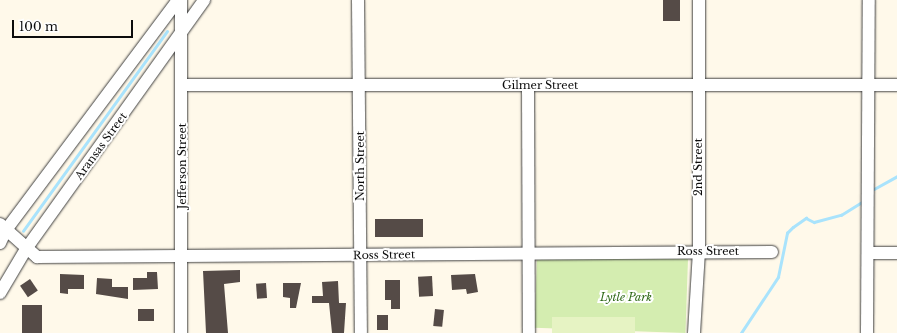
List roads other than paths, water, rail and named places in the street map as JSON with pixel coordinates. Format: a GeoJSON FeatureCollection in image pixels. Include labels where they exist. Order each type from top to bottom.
{"type":"FeatureCollection","features":[{"type":"Feature","properties":{"kind":"street"},"geometry":{"type":"LineString","coordinates":[[0,243],[3,227],[178,0]]}},
{"type":"Feature","properties":{"kind":"street","name":"Jefferson Street"},"geometry":{"type":"LineString","coordinates":[[181,0],[181,333]]}},
{"type":"Feature","properties":{"kind":"street","name":"Aransas Street"},"geometry":{"type":"LineString","coordinates":[[0,293],[26,249],[204,0]]}},
{"type":"Feature","properties":{"kind":"street","name":"North Street"},"geometry":{"type":"LineString","coordinates":[[358,0],[360,85],[361,333]]}},
{"type":"Feature","properties":{"kind":"street","name":"2nd Street"},"geometry":{"type":"LineString","coordinates":[[694,333],[698,251],[699,0]]}},
{"type":"Feature","properties":{"kind":"street"},"geometry":{"type":"LineString","coordinates":[[867,333],[869,0]]}},
{"type":"Feature","properties":{"kind":"street","name":"Gilmer Street"},"geometry":{"type":"LineString","coordinates":[[182,85],[897,85]]}},
{"type":"Feature","properties":{"kind":"street"},"geometry":{"type":"LineString","coordinates":[[528,85],[529,333]]}},
{"type":"Feature","properties":{"kind":"street","name":"Ross Street"},"geometry":{"type":"LineString","coordinates":[[3,227],[26,249],[37,257],[182,258],[698,251],[772,252]]}},
{"type":"Feature","properties":{"kind":"street"},"geometry":{"type":"LineString","coordinates":[[868,253],[897,253]]}},
{"type":"Feature","properties":{"kind":"waterway"},"geometry":{"type":"LineString","coordinates":[[23,231],[167,31]]}},
{"type":"Feature","properties":{"kind":"waterway"},"geometry":{"type":"LineString","coordinates":[[874,189],[897,176]]}},
{"type":"Feature","properties":{"kind":"waterway"},"geometry":{"type":"LineString","coordinates":[[741,333],[778,277],[787,233],[806,218],[814,222],[841,215],[863,201]]}},
{"type":"Feature","properties":{"kind":"park label","name":"Lytle Park"},"geometry":{"type":"Point","coordinates":[626,297]}}]}
